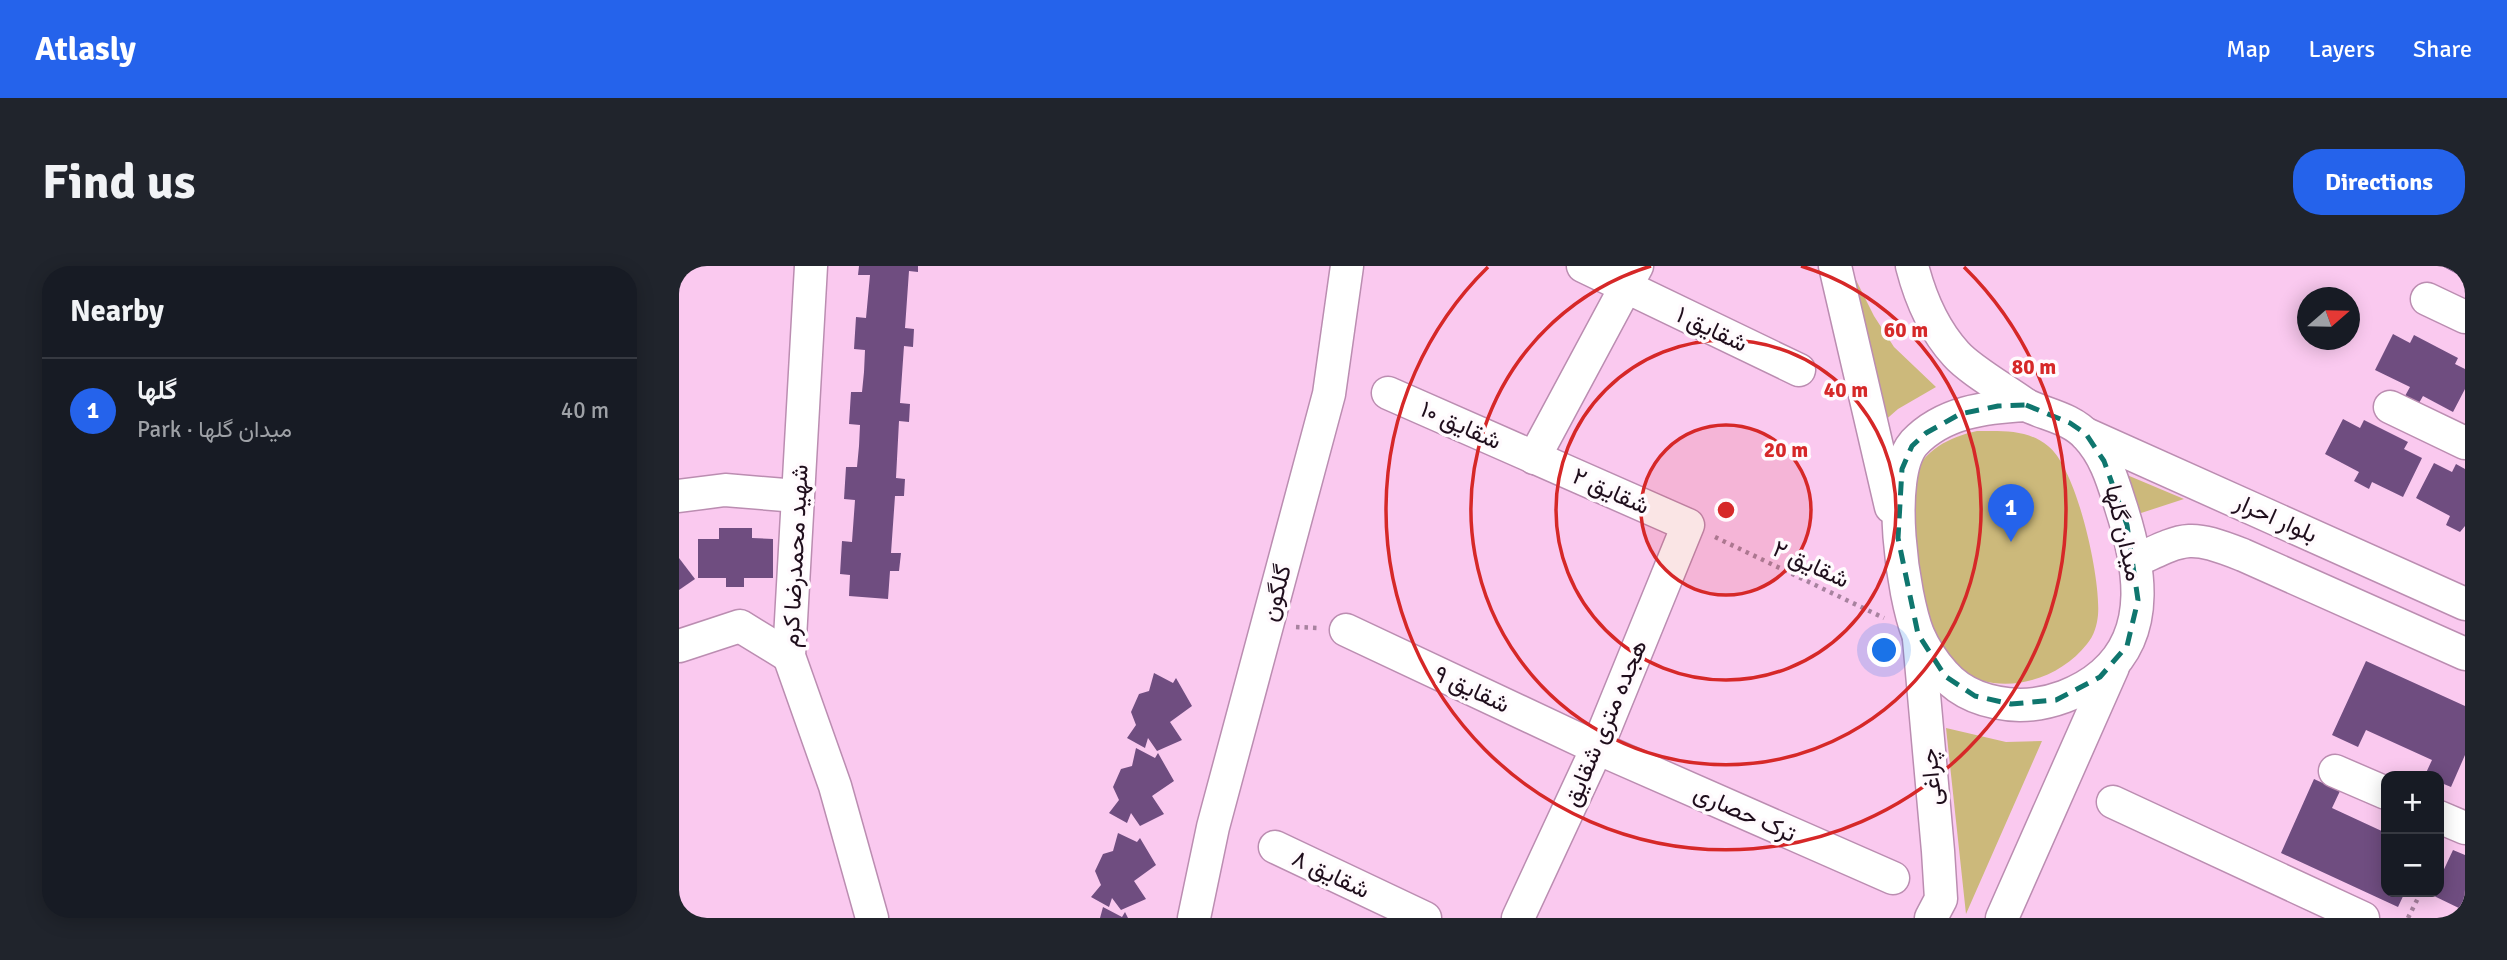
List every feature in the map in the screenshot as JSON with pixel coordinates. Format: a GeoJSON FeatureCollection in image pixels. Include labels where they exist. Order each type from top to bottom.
{"type":"FeatureCollection","features":[{"type":"Feature","properties":{"kind":"street","name":"شهید محمدرضا کرم"},"geometry":{"type":"LineString","coordinates":[[811,266],[789,656],[835,786],[872,918]]}},
{"type":"Feature","properties":{"kind":"street","name":"گلگون"},"geometry":{"type":"LineString","coordinates":[[1194,918],[1213,827],[1329,394],[1347,266]]}},
{"type":"Feature","properties":{"kind":"street","name":"شقایق ۱"},"geometry":{"type":"LineString","coordinates":[[1583,266],[1631,277],[1799,370]]}},
{"type":"Feature","properties":{"kind":"street"},"geometry":{"type":"LineString","coordinates":[[1835,266],[1898,538]]}},
{"type":"Feature","properties":{"kind":"street"},"geometry":{"type":"LineString","coordinates":[[1912,266],[1917,285],[1937,329],[1957,355],[2026,405]]}},
{"type":"Feature","properties":{"kind":"street"},"geometry":{"type":"LineString","coordinates":[[1534,458],[1631,277]]}},
{"type":"Feature","properties":{"kind":"street"},"geometry":{"type":"LineString","coordinates":[[2427,299],[2465,317]]}},
{"type":"Feature","properties":{"kind":"street","name":"شقایق ۱۰"},"geometry":{"type":"LineString","coordinates":[[1388,393],[1534,458]]}},
{"type":"Feature","properties":{"kind":"street","name":"میدان گلها"},"geometry":{"type":"LineString","coordinates":[[2026,405],[2070,423],[2086,434],[2112,476],[2135,561],[2138,600],[2127,646],[2114,664],[2081,690],[2032,705],[2003,703],[1975,696],[1959,688],[1933,660],[1918,634],[1898,538],[1902,469],[1912,446],[1935,427],[1960,414],[1998,406],[2026,405]]}},
{"type":"Feature","properties":{"kind":"street"},"geometry":{"type":"LineString","coordinates":[[2390,407],[2465,443]]}},
{"type":"Feature","properties":{"kind":"street","name":"بلوار احرار"},"geometry":{"type":"LineString","coordinates":[[2086,434],[2465,604]]}},
{"type":"Feature","properties":{"kind":"street","name":"۲ شقایق"},"geometry":{"type":"LineString","coordinates":[[1534,458],[1688,525]]}},
{"type":"Feature","properties":{"kind":"street"},"geometry":{"type":"LineString","coordinates":[[679,496],[725,490],[797,496]]}},
{"type":"Feature","properties":{"kind":"street","name":"هجده متری شقایق"},"geometry":{"type":"LineString","coordinates":[[1518,918],[1597,748],[1688,525]]}},
{"type":"Feature","properties":{"kind":"street","name":"بلوار احرار"},"geometry":{"type":"LineString","coordinates":[[2135,561],[2174,543],[2189,540],[2206,542],[2243,555],[2465,654]]}},
{"type":"Feature","properties":{"kind":"street"},"geometry":{"type":"LineString","coordinates":[[679,646],[740,626],[789,656]]}},
{"type":"Feature","properties":{"kind":"street","name":"شقایق ۹"},"geometry":{"type":"LineString","coordinates":[[1346,630],[1597,748]]}},
{"type":"Feature","properties":{"kind":"street","name":"چراغی"},"geometry":{"type":"LineString","coordinates":[[1918,634],[1941,899],[1931,918]]}},
{"type":"Feature","properties":{"kind":"street"},"geometry":{"type":"LineString","coordinates":[[2001,918],[2114,664]]}},
{"type":"Feature","properties":{"kind":"street","name":"ترک حصاری"},"geometry":{"type":"LineString","coordinates":[[1597,748],[1893,878]]}},
{"type":"Feature","properties":{"kind":"street"},"geometry":{"type":"LineString","coordinates":[[2335,771],[2381,791]]}},
{"type":"Feature","properties":{"kind":"street"},"geometry":{"type":"LineString","coordinates":[[2113,802],[2363,918]]}},
{"type":"Feature","properties":{"kind":"street"},"geometry":{"type":"LineString","coordinates":[[2444,819],[2465,828]]}},
{"type":"Feature","properties":{"kind":"street","name":"شقایق ۸"},"geometry":{"type":"LineString","coordinates":[[1275,847],[1425,918]]}},
{"type":"Feature","properties":{"kind":"path","name":"شقایق ۲"},"geometry":{"type":"LineString","coordinates":[[1688,525],[1918,634]]}},
{"type":"Feature","properties":{"kind":"path"},"geometry":{"type":"LineString","coordinates":[[1267,625],[1346,630]]}},
{"type":"Feature","properties":{"kind":"path"},"geometry":{"type":"LineString","coordinates":[[2408,918],[2418,897]]}},
{"type":"Feature","properties":{"kind":"highlighted area"},"geometry":{"type":"Polygon","coordinates":[[[2026,405],[2070,423],[2086,434],[2104,461],[2127,525],[2138,600],[2127,646],[2100,677],[2056,700],[2011,704],[1975,696],[1945,676],[1918,634],[1898,538],[1902,469],[1912,446],[1926,433],[1960,414],[1998,406],[2026,405]]]}},
{"type":"Feature","properties":{"kind":"shaded area"},"geometry":{"type":"Polygon","coordinates":[[[1853,274],[1874,316],[1894,347],[1936,387],[1898,409],[1882,423],[1853,274]]]}},
{"type":"Feature","properties":{"kind":"shaded area"},"geometry":{"type":"Polygon","coordinates":[[[1977,431],[2005,431],[2032,436],[2048,446],[2059,458],[2085,525],[2096,576],[2098,619],[2087,644],[2075,657],[2045,676],[2011,684],[1976,679],[1947,662],[1937,645],[1918,594],[1912,478],[1930,452],[1947,441],[1977,431]]]}},
{"type":"Feature","properties":{"kind":"shaded area"},"geometry":{"type":"Polygon","coordinates":[[[2127,475],[2184,499],[2135,515],[2127,475]]]}},
{"type":"Feature","properties":{"kind":"shaded area"},"geometry":{"type":"Polygon","coordinates":[[[1946,728],[2006,742],[2042,741],[1966,914],[1946,728]]]}},
{"type":"Feature","properties":{"kind":"building"},"geometry":{"type":"Polygon","coordinates":[[[859,266],[918,266],[918,272],[909,271],[905,328],[914,329],[913,347],[904,346],[900,403],[910,404],[909,422],[899,421],[896,478],[905,479],[904,496],[895,496],[891,553],[901,553],[899,571],[890,571],[888,599],[849,596],[850,575],[840,574],[842,541],[852,542],[855,500],[844,499],[846,467],[857,467],[859,446],[860,425],[849,424],[851,392],[862,392],[864,372],[865,350],[854,349],[856,317],[866,318],[870,275],[858,275],[859,266]]]}},
{"type":"Feature","properties":{"kind":"building"},"geometry":{"type":"Polygon","coordinates":[[[2442,266],[2461,266],[2457,274],[2442,266]]]}},
{"type":"Feature","properties":{"kind":"building"},"geometry":{"type":"Polygon","coordinates":[[[2393,334],[2410,343],[2414,335],[2458,358],[2455,364],[2465,369],[2465,389],[2453,412],[2423,396],[2419,403],[2405,396],[2410,387],[2375,370],[2393,334]]]}},
{"type":"Feature","properties":{"kind":"building"},"geometry":{"type":"Polygon","coordinates":[[[2343,419],[2360,428],[2364,420],[2408,442],[2404,449],[2422,458],[2403,497],[2372,482],[2369,489],[2354,481],[2359,472],[2325,454],[2343,419]]]}},
{"type":"Feature","properties":{"kind":"building"},"geometry":{"type":"Polygon","coordinates":[[[2434,463],[2452,472],[2456,464],[2465,469],[2465,526],[2460,532],[2446,525],[2450,516],[2416,498],[2434,463]]]}},
{"type":"Feature","properties":{"kind":"building"},"geometry":{"type":"Polygon","coordinates":[[[719,528],[752,528],[752,538],[773,539],[773,578],[744,578],[744,587],[726,587],[726,578],[698,578],[698,539],[719,539],[719,528]]]}},
{"type":"Feature","properties":{"kind":"building"},"geometry":{"type":"Polygon","coordinates":[[[679,558],[695,579],[679,590],[679,558]]]}},
{"type":"Feature","properties":{"kind":"building"},"geometry":{"type":"Polygon","coordinates":[[[2366,661],[2465,706],[2465,755],[2451,787],[2444,784],[2444,771],[2427,771],[2432,760],[2366,730],[2358,747],[2332,735],[2366,661]]]}},
{"type":"Feature","properties":{"kind":"building"},"geometry":{"type":"Polygon","coordinates":[[[1154,673],[1173,683],[1176,678],[1192,706],[1170,722],[1182,740],[1157,751],[1148,738],[1145,748],[1127,738],[1136,725],[1131,712],[1139,694],[1149,691],[1154,673]]]}},
{"type":"Feature","properties":{"kind":"building"},"geometry":{"type":"Polygon","coordinates":[[[1136,748],[1155,758],[1158,753],[1174,781],[1152,796],[1164,814],[1140,826],[1131,813],[1127,823],[1109,813],[1119,800],[1113,787],[1121,769],[1132,766],[1136,748]]]}},
{"type":"Feature","properties":{"kind":"building"},"geometry":{"type":"Polygon","coordinates":[[[2314,779],[2340,791],[2332,808],[2381,831],[2381,897],[2403,897],[2398,907],[2281,853],[2314,779]]]}},
{"type":"Feature","properties":{"kind":"building"},"geometry":{"type":"Polygon","coordinates":[[[1118,833],[1137,842],[1140,838],[1156,865],[1134,881],[1146,899],[1121,910],[1112,898],[1109,907],[1091,897],[1101,885],[1095,871],[1103,854],[1113,851],[1118,833]]]}},
{"type":"Feature","properties":{"kind":"building"},"geometry":{"type":"Polygon","coordinates":[[[2453,850],[2465,855],[2465,911],[2436,897],[2444,897],[2444,869],[2453,850]]]}},
{"type":"Feature","properties":{"kind":"building"},"geometry":{"type":"Polygon","coordinates":[[[1103,907],[1122,917],[1125,912],[1128,918],[1100,918],[1103,907]]]}},
{"type":"Feature","properties":{"kind":"place","name":"گلها"},"geometry":{"type":"Point","coordinates":[2011,542]}}]}
